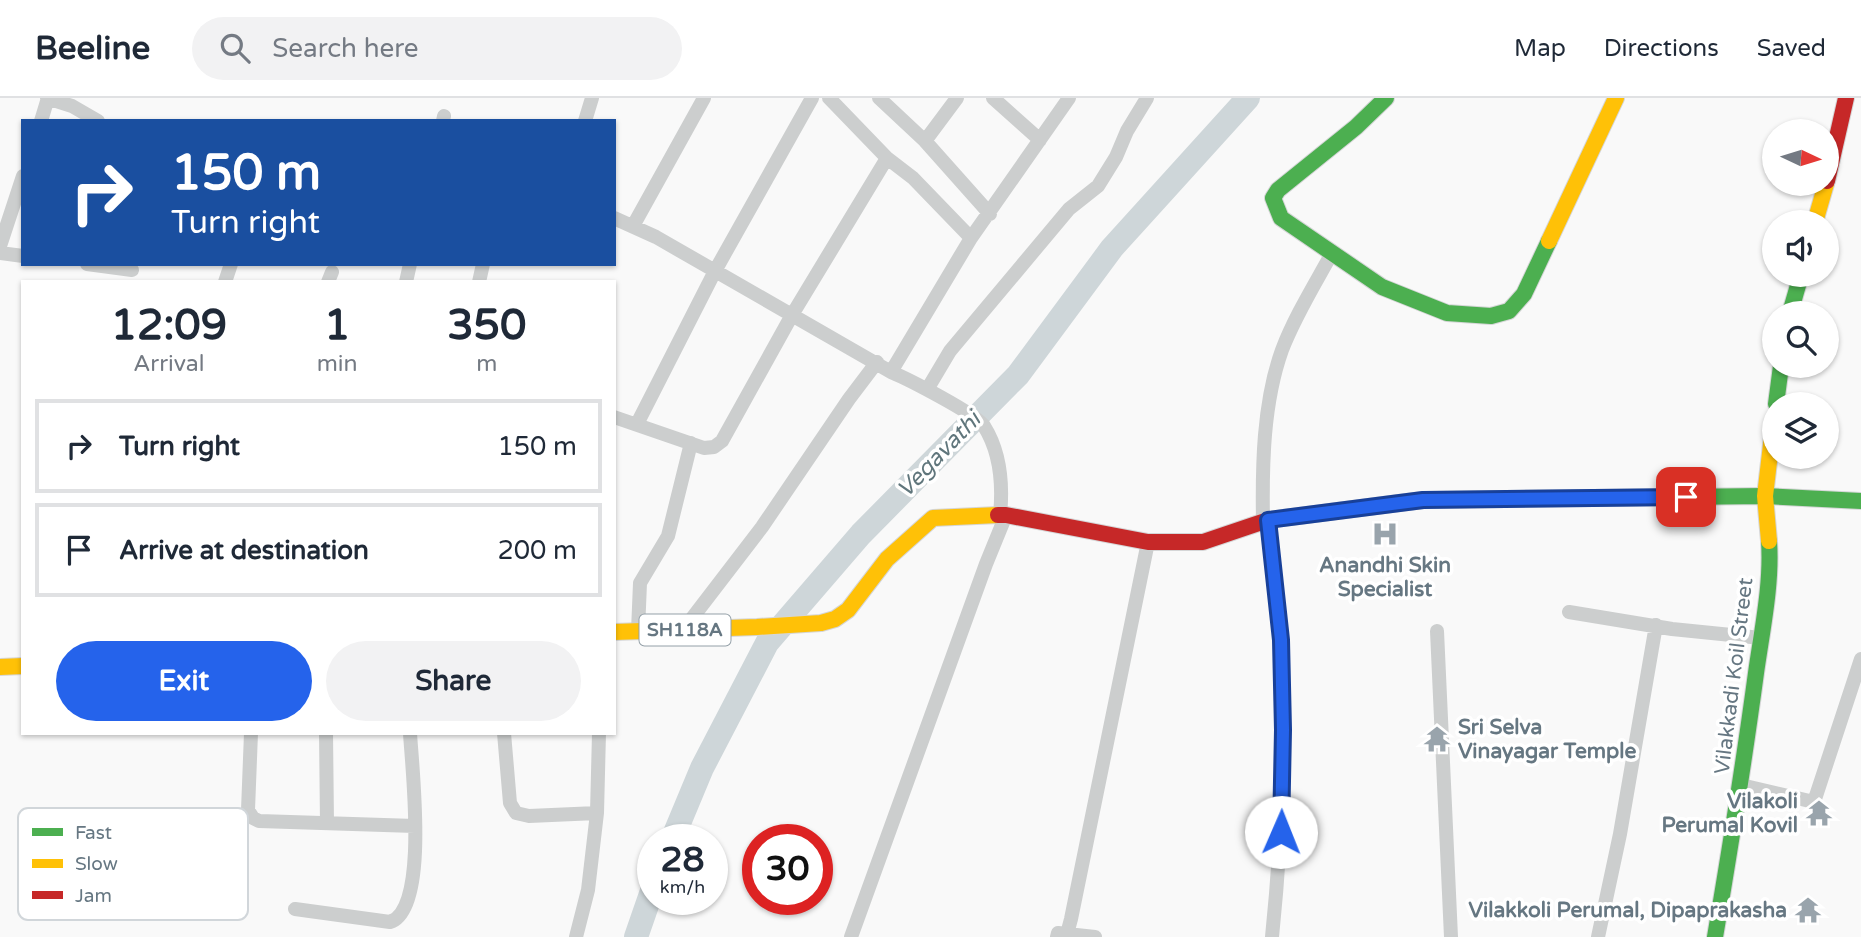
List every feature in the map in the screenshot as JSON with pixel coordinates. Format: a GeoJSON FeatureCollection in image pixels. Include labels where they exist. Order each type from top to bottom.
{"type":"FeatureCollection","features":[{"type":"Feature","properties":{"kind":"street"},"geometry":{"type":"LineString","coordinates":[[42,119],[48,98],[72,106],[95,119]]}},
{"type":"Feature","properties":{"kind":"street"},"geometry":{"type":"LineString","coordinates":[[586,119],[593,98]]}},
{"type":"Feature","properties":{"kind":"street"},"geometry":{"type":"LineString","coordinates":[[633,226],[704,98]]}},
{"type":"Feature","properties":{"kind":"street"},"geometry":{"type":"LineString","coordinates":[[637,424],[715,271],[811,98]]}},
{"type":"Feature","properties":{"kind":"street"},"geometry":{"type":"LineString","coordinates":[[829,98],[971,238]]}},
{"type":"Feature","properties":{"kind":"street"},"geometry":{"type":"LineString","coordinates":[[879,98],[925,141],[990,214]]}},
{"type":"Feature","properties":{"kind":"street"},"geometry":{"type":"LineString","coordinates":[[925,141],[957,98]]}},
{"type":"Feature","properties":{"kind":"street"},"geometry":{"type":"LineString","coordinates":[[993,98],[1040,140]]}},
{"type":"Feature","properties":{"kind":"street"},"geometry":{"type":"LineString","coordinates":[[891,372],[971,238],[1069,98]]}},
{"type":"Feature","properties":{"kind":"street"},"geometry":{"type":"LineString","coordinates":[[933,393],[950,351],[1069,209],[1098,186],[1147,98]]}},
{"type":"Feature","properties":{"kind":"street"},"geometry":{"type":"LineString","coordinates":[[1386,98],[1356,127],[1278,190],[1273,198],[1282,218],[1382,286],[1447,313],[1492,316],[1509,310],[1524,294],[1616,98]]}},
{"type":"Feature","properties":{"kind":"street"},"geometry":{"type":"LineString","coordinates":[[1839,129],[1846,98]]}},
{"type":"Feature","properties":{"kind":"street"},"geometry":{"type":"LineString","coordinates":[[616,417],[704,448],[714,447],[722,441],[792,314],[887,158]]}},
{"type":"Feature","properties":{"kind":"street"},"geometry":{"type":"LineString","coordinates":[[0,246],[21,183]]}},
{"type":"Feature","properties":{"kind":"street"},"geometry":{"type":"LineString","coordinates":[[616,219],[933,393],[983,425],[1000,465],[1003,515],[851,937]]}},
{"type":"Feature","properties":{"kind":"street"},"geometry":{"type":"LineString","coordinates":[[0,253],[21,256]]}},
{"type":"Feature","properties":{"kind":"street"},"geometry":{"type":"LineString","coordinates":[[1272,937],[1280,858],[1283,730],[1281,640],[1262,481],[1270,393],[1282,349],[1332,253]]}},
{"type":"Feature","properties":{"kind":"street"},"geometry":{"type":"LineString","coordinates":[[102,266],[132,270]]}},
{"type":"Feature","properties":{"kind":"street"},"geometry":{"type":"LineString","coordinates":[[683,630],[762,527],[877,362]]}},
{"type":"Feature","properties":{"kind":"street"},"geometry":{"type":"LineString","coordinates":[[638,631],[640,583],[668,536],[691,443]]}},
{"type":"Feature","properties":{"kind":"street","name":"Vilakkadi Koil Street"},"geometry":{"type":"LineString","coordinates":[[1715,937],[1741,785],[1761,638],[1770,558],[1765,496],[1768,469]]}},
{"type":"Feature","properties":{"kind":"street","name":"SH118A"},"geometry":{"type":"LineString","coordinates":[[616,632],[757,627],[821,623],[835,619],[848,610],[887,559],[933,518],[1003,515],[1148,542],[1203,542],[1266,521],[1423,500],[1765,496],[1861,501]]}},
{"type":"Feature","properties":{"kind":"street"},"geometry":{"type":"LineString","coordinates":[[1096,937],[1062,936],[1095,809],[1109,724],[1148,542]]}},
{"type":"Feature","properties":{"kind":"street"},"geometry":{"type":"LineString","coordinates":[[1569,612],[1672,629],[1761,638]]}},
{"type":"Feature","properties":{"kind":"street"},"geometry":{"type":"LineString","coordinates":[[1598,937],[1620,834],[1656,625]]}},
{"type":"Feature","properties":{"kind":"street"},"geometry":{"type":"LineString","coordinates":[[1437,631],[1451,937]]}},
{"type":"Feature","properties":{"kind":"street"},"geometry":{"type":"LineString","coordinates":[[1741,785],[1814,802],[1861,659]]}},
{"type":"Feature","properties":{"kind":"street"},"geometry":{"type":"LineString","coordinates":[[0,667],[21,666]]}},
{"type":"Feature","properties":{"kind":"street"},"geometry":{"type":"LineString","coordinates":[[251,735],[248,810],[253,818],[259,821],[415,827]]}},
{"type":"Feature","properties":{"kind":"street"},"geometry":{"type":"LineString","coordinates":[[326,735],[327,823]]}},
{"type":"Feature","properties":{"kind":"street"},"geometry":{"type":"LineString","coordinates":[[295,909],[390,922],[398,920],[406,908],[412,890],[415,827],[410,735]]}},
{"type":"Feature","properties":{"kind":"street"},"geometry":{"type":"LineString","coordinates":[[504,735],[510,803],[516,813],[529,816],[597,813]]}},
{"type":"Feature","properties":{"kind":"street"},"geometry":{"type":"LineString","coordinates":[[576,937],[588,890],[597,813],[599,735]]}},
{"type":"Feature","properties":{"kind":"waterway","name":"Vegavathi"},"geometry":{"type":"LineString","coordinates":[[679,824],[702,768],[767,643],[861,534],[1018,375],[1112,248],[1248,98]]}},
{"type":"Feature","properties":{"kind":"waterway","name":"Vegavathi"},"geometry":{"type":"LineString","coordinates":[[636,937],[644,915]]}},
{"type":"Feature","properties":{"kind":"traffic: fast"},"geometry":{"type":"LineString","coordinates":[[1386,98],[1356,127],[1278,190],[1273,198],[1281,218],[1382,287],[1447,313],[1491,316],[1509,311],[1524,294],[1549,241]]}},
{"type":"Feature","properties":{"kind":"traffic: fast"},"geometry":{"type":"LineString","coordinates":[[1793,301],[1798,287]]}},
{"type":"Feature","properties":{"kind":"traffic: fast"},"geometry":{"type":"LineString","coordinates":[[1778,392],[1779,378]]}},
{"type":"Feature","properties":{"kind":"traffic: fast"},"geometry":{"type":"LineString","coordinates":[[1399,503],[1423,500],[1765,496],[1861,501]]}},
{"type":"Feature","properties":{"kind":"traffic: fast"},"geometry":{"type":"LineString","coordinates":[[1715,937],[1766,607],[1769,541]]}},
{"type":"Feature","properties":{"kind":"traffic: slow"},"geometry":{"type":"LineString","coordinates":[[1549,241],[1616,98]]}},
{"type":"Feature","properties":{"kind":"traffic: slow"},"geometry":{"type":"LineString","coordinates":[[1818,210],[1823,196]]}},
{"type":"Feature","properties":{"kind":"traffic: slow"},"geometry":{"type":"LineString","coordinates":[[1768,469],[1765,496],[1769,541]]}},
{"type":"Feature","properties":{"kind":"traffic: slow"},"geometry":{"type":"LineString","coordinates":[[616,632],[757,627],[821,623],[835,619],[848,610],[887,559],[933,518],[998,515]]}},
{"type":"Feature","properties":{"kind":"traffic: slow"},"geometry":{"type":"LineString","coordinates":[[0,667],[21,666]]}},
{"type":"Feature","properties":{"kind":"traffic: jam"},"geometry":{"type":"LineString","coordinates":[[1839,129],[1846,98]]}},
{"type":"Feature","properties":{"kind":"traffic: jam"},"geometry":{"type":"LineString","coordinates":[[998,515],[1148,542],[1203,542],[1268,520],[1399,503]]}},
{"type":"Feature","properties":{"kind":"place","name":"Anandhi Skin Specialist"},"geometry":{"type":"Point","coordinates":[1385,534]}},
{"type":"Feature","properties":{"kind":"place","name":"Sri Selva Vinayagar Temple"},"geometry":{"type":"Point","coordinates":[1437,739]}},
{"type":"Feature","properties":{"kind":"place","name":"Vilakoli Perumal Kovil"},"geometry":{"type":"Point","coordinates":[1819,813]}},
{"type":"Feature","properties":{"kind":"place","name":"Vilakkoli Perumal, Dipaprakasha"},"geometry":{"type":"Point","coordinates":[1808,910]}},
{"type":"Feature","properties":{"kind":"route"},"geometry":{"type":"LineString","coordinates":[[1281,832],[1281,640],[1268,520],[1423,500],[1686,497]]}}]}
